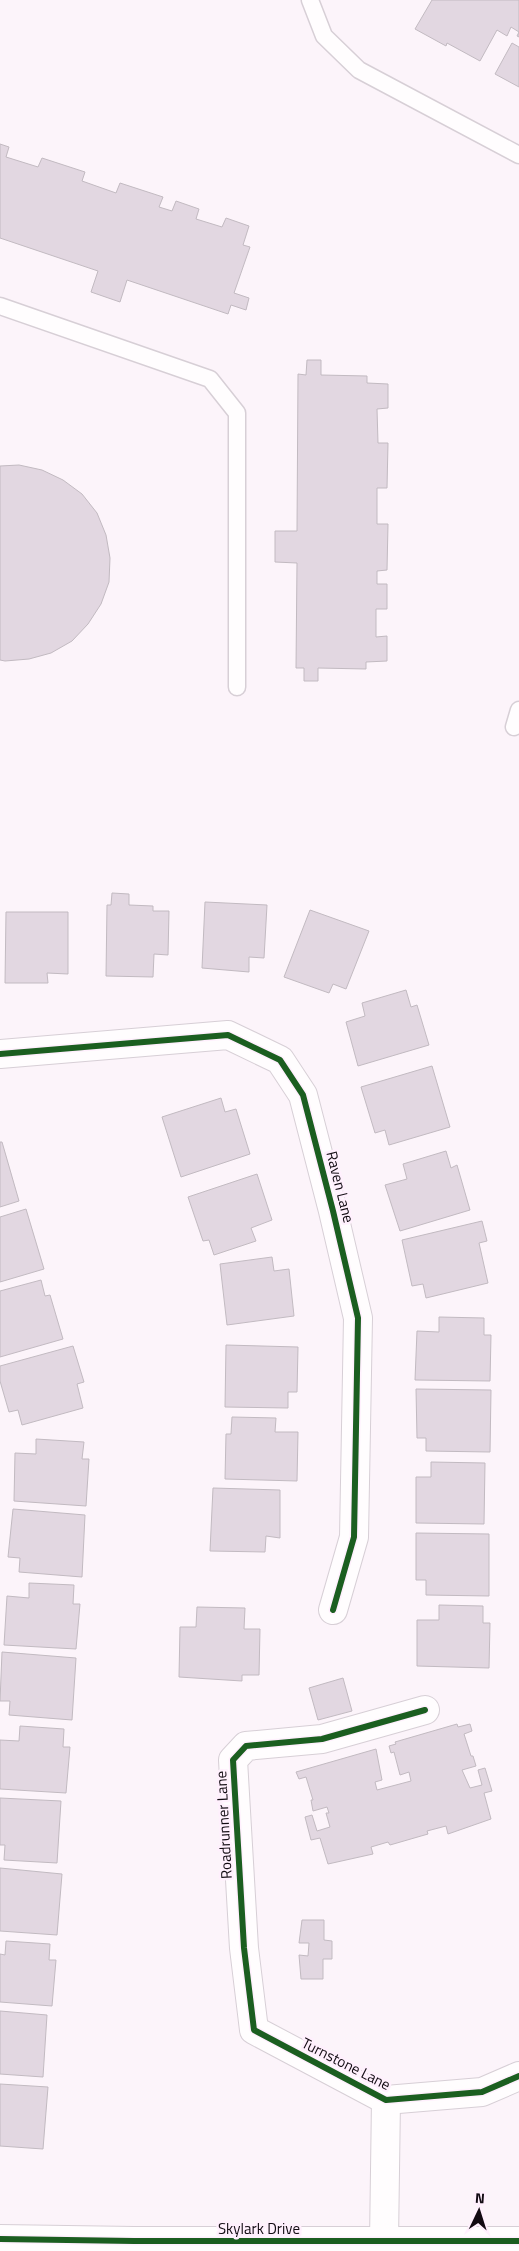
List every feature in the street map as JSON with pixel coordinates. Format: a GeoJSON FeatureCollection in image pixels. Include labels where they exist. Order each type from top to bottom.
{"type":"FeatureCollection","features":[{"type":"Feature","properties":{"kind":"street","name":"Raven Lane"},"geometry":{"type":"LineString","coordinates":[[0,1054],[228,1034],[280,1060],[303,1095],[358,1318],[354,1537],[333,1610]]}},
{"type":"Feature","properties":{"kind":"street","name":"Roadrunner Lane"},"geometry":{"type":"LineString","coordinates":[[254,2030],[244,1948],[233,1760],[246,1746],[322,1739],[425,1710]]}},
{"type":"Feature","properties":{"kind":"street","name":"Turnstone Lane"},"geometry":{"type":"LineString","coordinates":[[254,2030],[386,2100],[482,2092],[519,2076]]}},
{"type":"Feature","properties":{"kind":"street","name":"Turnstone Lane"},"geometry":{"type":"LineString","coordinates":[[384,2241],[386,2100]]}},
{"type":"Feature","properties":{"kind":"street","name":"Skylark Drive"},"geometry":{"type":"LineString","coordinates":[[0,2239],[134,2246],[384,2241],[519,2241]]}},
{"type":"Feature","properties":{"kind":"lane"},"geometry":{"type":"LineString","coordinates":[[310,0],[324,36],[359,70],[519,155]]}},
{"type":"Feature","properties":{"kind":"lane"},"geometry":{"type":"LineString","coordinates":[[0,306],[210,379],[236,414],[237,687]]}},
{"type":"Feature","properties":{"kind":"lane"},"geometry":{"type":"LineString","coordinates":[[514,727],[519,710]]}},
{"type":"Feature","properties":{"kind":"building"},"geometry":{"type":"Polygon","coordinates":[[[432,0],[519,0],[519,32],[511,27],[507,36],[497,30],[480,61],[447,43],[446,46],[415,29],[432,0]]]}},
{"type":"Feature","properties":{"kind":"building"},"geometry":{"type":"Polygon","coordinates":[[[512,43],[519,47],[519,87],[495,74],[512,43]]]}},
{"type":"Feature","properties":{"kind":"building"},"geometry":{"type":"Polygon","coordinates":[[[0,144],[9,147],[6,157],[38,167],[42,158],[85,172],[82,181],[116,193],[120,183],[163,197],[159,207],[172,211],[176,201],[199,209],[196,219],[222,227],[226,218],[249,226],[243,245],[250,247],[234,293],[249,298],[246,310],[231,305],[228,314],[127,280],[120,302],[91,292],[98,271],[0,238],[0,144]]]}},
{"type":"Feature","properties":{"kind":"building"},"geometry":{"type":"Polygon","coordinates":[[[307,360],[321,360],[321,375],[367,376],[367,383],[388,384],[388,408],[377,409],[378,443],[388,443],[387,488],[377,488],[377,524],[388,524],[387,570],[377,571],[377,584],[387,584],[387,609],[376,609],[376,637],[387,636],[387,661],[366,662],[366,669],[318,668],[318,681],[304,681],[304,668],[296,668],[297,563],[275,562],[275,531],[297,531],[298,374],[306,375],[307,360]]]}},
{"type":"Feature","properties":{"kind":"building"},"geometry":{"type":"Polygon","coordinates":[[[19,465],[42,470],[63,480],[82,494],[97,513],[106,535],[110,558],[109,582],[101,604],[88,624],[72,641],[51,653],[29,659],[5,661],[0,660],[0,466],[19,465]]]}},
{"type":"Feature","properties":{"kind":"building"},"geometry":{"type":"Polygon","coordinates":[[[112,893],[129,894],[129,905],[153,906],[153,911],[169,911],[168,955],[154,954],[153,977],[106,976],[107,905],[111,905],[112,893]]]}},
{"type":"Feature","properties":{"kind":"building"},"geometry":{"type":"Polygon","coordinates":[[[205,902],[267,905],[264,958],[249,957],[249,972],[202,968],[205,902]]]}},
{"type":"Feature","properties":{"kind":"building"},"geometry":{"type":"Polygon","coordinates":[[[310,910],[369,931],[346,989],[333,984],[329,993],[284,977],[310,910]]]}},
{"type":"Feature","properties":{"kind":"building"},"geometry":{"type":"Polygon","coordinates":[[[6,912],[68,912],[68,974],[47,973],[48,983],[5,983],[6,912]]]}},
{"type":"Feature","properties":{"kind":"building"},"geometry":{"type":"Polygon","coordinates":[[[406,990],[411,1007],[417,1005],[429,1045],[358,1066],[346,1022],[365,1016],[362,1003],[406,990]]]}},
{"type":"Feature","properties":{"kind":"building"},"geometry":{"type":"Polygon","coordinates":[[[432,1066],[450,1127],[389,1145],[385,1130],[375,1133],[361,1087],[432,1066]]]}},
{"type":"Feature","properties":{"kind":"building"},"geometry":{"type":"Polygon","coordinates":[[[221,1098],[225,1112],[236,1109],[250,1154],[181,1177],[162,1117],[221,1098]]]}},
{"type":"Feature","properties":{"kind":"building"},"geometry":{"type":"Polygon","coordinates":[[[0,1142],[2,1142],[19,1201],[0,1207],[0,1142]]]}},
{"type":"Feature","properties":{"kind":"building"},"geometry":{"type":"Polygon","coordinates":[[[446,1151],[451,1168],[457,1165],[470,1210],[400,1231],[385,1185],[407,1179],[403,1164],[446,1151]]]}},
{"type":"Feature","properties":{"kind":"building"},"geometry":{"type":"Polygon","coordinates":[[[257,1174],[272,1220],[251,1228],[256,1241],[214,1255],[209,1240],[203,1241],[188,1197],[257,1174]]]}},
{"type":"Feature","properties":{"kind":"building"},"geometry":{"type":"Polygon","coordinates":[[[26,1209],[44,1269],[0,1282],[0,1217],[26,1209]]]}},
{"type":"Feature","properties":{"kind":"building"},"geometry":{"type":"Polygon","coordinates":[[[482,1221],[487,1241],[479,1243],[488,1283],[426,1298],[423,1284],[412,1286],[402,1240],[482,1221]]]}},
{"type":"Feature","properties":{"kind":"building"},"geometry":{"type":"Polygon","coordinates":[[[272,1257],[274,1271],[289,1269],[294,1316],[227,1325],[220,1264],[272,1257]]]}},
{"type":"Feature","properties":{"kind":"building"},"geometry":{"type":"Polygon","coordinates":[[[41,1280],[45,1296],[50,1295],[63,1339],[0,1357],[0,1291],[41,1280]]]}},
{"type":"Feature","properties":{"kind":"building"},"geometry":{"type":"Polygon","coordinates":[[[439,1317],[484,1318],[484,1335],[491,1335],[490,1381],[415,1380],[417,1331],[439,1332],[439,1317]]]}},
{"type":"Feature","properties":{"kind":"building"},"geometry":{"type":"Polygon","coordinates":[[[226,1345],[298,1347],[297,1392],[288,1392],[288,1408],[225,1407],[226,1345]]]}},
{"type":"Feature","properties":{"kind":"building"},"geometry":{"type":"Polygon","coordinates":[[[73,1346],[84,1382],[77,1384],[83,1408],[22,1425],[18,1410],[9,1412],[0,1381],[0,1366],[73,1346]]]}},
{"type":"Feature","properties":{"kind":"building"},"geometry":{"type":"Polygon","coordinates":[[[416,1389],[491,1390],[490,1452],[426,1451],[426,1438],[417,1438],[416,1389]]]}},
{"type":"Feature","properties":{"kind":"building"},"geometry":{"type":"Polygon","coordinates":[[[232,1417],[276,1418],[275,1432],[298,1432],[297,1481],[225,1479],[226,1434],[231,1434],[232,1417]]]}},
{"type":"Feature","properties":{"kind":"building"},"geometry":{"type":"Polygon","coordinates":[[[36,1439],[84,1442],[82,1459],[89,1459],[86,1506],[14,1501],[15,1453],[36,1454],[36,1439]]]}},
{"type":"Feature","properties":{"kind":"building"},"geometry":{"type":"Polygon","coordinates":[[[431,1462],[485,1463],[484,1524],[416,1523],[416,1477],[431,1477],[431,1462]]]}},
{"type":"Feature","properties":{"kind":"building"},"geometry":{"type":"Polygon","coordinates":[[[213,1488],[280,1490],[280,1538],[266,1536],[265,1552],[210,1551],[213,1488]]]}},
{"type":"Feature","properties":{"kind":"building"},"geometry":{"type":"Polygon","coordinates":[[[13,1509],[85,1515],[82,1577],[19,1572],[20,1558],[8,1557],[13,1509]]]}},
{"type":"Feature","properties":{"kind":"building"},"geometry":{"type":"Polygon","coordinates":[[[416,1533],[489,1534],[489,1596],[426,1595],[426,1580],[416,1580],[416,1533]]]}},
{"type":"Feature","properties":{"kind":"building"},"geometry":{"type":"Polygon","coordinates":[[[29,1583],[74,1585],[73,1604],[80,1604],[76,1649],[4,1645],[7,1596],[29,1598],[29,1583]]]}},
{"type":"Feature","properties":{"kind":"building"},"geometry":{"type":"Polygon","coordinates":[[[439,1605],[483,1606],[483,1623],[490,1623],[489,1668],[417,1666],[417,1620],[439,1620],[439,1605]]]}},
{"type":"Feature","properties":{"kind":"building"},"geometry":{"type":"Polygon","coordinates":[[[197,1607],[245,1608],[244,1629],[260,1629],[259,1675],[242,1675],[242,1681],[179,1677],[180,1627],[196,1627],[197,1607]]]}},
{"type":"Feature","properties":{"kind":"building"},"geometry":{"type":"Polygon","coordinates":[[[2,1652],[76,1658],[72,1720],[9,1715],[10,1701],[0,1701],[2,1652]]]}},
{"type":"Feature","properties":{"kind":"building"},"geometry":{"type":"Polygon","coordinates":[[[343,1678],[352,1711],[318,1720],[309,1688],[343,1678]]]}},
{"type":"Feature","properties":{"kind":"building"},"geometry":{"type":"Polygon","coordinates":[[[457,1724],[458,1727],[470,1724],[472,1731],[464,1734],[476,1766],[462,1770],[470,1788],[482,1785],[478,1770],[485,1768],[492,1791],[484,1793],[491,1819],[448,1834],[446,1826],[427,1831],[428,1834],[390,1845],[388,1842],[371,1847],[373,1854],[328,1864],[320,1838],[311,1840],[305,1817],[312,1815],[317,1831],[330,1827],[326,1813],[329,1813],[327,1807],[313,1811],[311,1800],[313,1800],[306,1777],[299,1779],[296,1772],[376,1749],[382,1780],[375,1782],[377,1790],[411,1781],[409,1772],[400,1775],[394,1752],[391,1753],[389,1746],[396,1744],[395,1742],[457,1724]]]}},
{"type":"Feature","properties":{"kind":"building"},"geometry":{"type":"Polygon","coordinates":[[[20,1726],[64,1729],[63,1747],[70,1747],[66,1793],[0,1789],[0,1740],[19,1741],[20,1726]]]}},
{"type":"Feature","properties":{"kind":"building"},"geometry":{"type":"Polygon","coordinates":[[[0,1798],[61,1801],[57,1863],[4,1860],[5,1845],[0,1845],[0,1798]]]}},
{"type":"Feature","properties":{"kind":"building"},"geometry":{"type":"Polygon","coordinates":[[[0,1868],[62,1874],[57,1935],[0,1931],[0,1868]]]}},
{"type":"Feature","properties":{"kind":"building"},"geometry":{"type":"Polygon","coordinates":[[[302,1920],[324,1920],[324,1940],[332,1941],[332,1959],[323,1959],[323,1979],[301,1979],[299,1955],[308,1956],[309,1943],[299,1943],[302,1920]]]}},
{"type":"Feature","properties":{"kind":"building"},"geometry":{"type":"Polygon","coordinates":[[[6,1941],[50,1944],[49,1960],[56,1960],[52,2006],[0,2002],[0,1954],[5,1955],[6,1941]]]}},
{"type":"Feature","properties":{"kind":"building"},"geometry":{"type":"Polygon","coordinates":[[[0,2011],[47,2015],[43,2077],[0,2074],[0,2011]]]}},
{"type":"Feature","properties":{"kind":"building"},"geometry":{"type":"Polygon","coordinates":[[[0,2084],[48,2087],[43,2149],[0,2146],[0,2084]]]}},
{"type":"Feature","properties":{"kind":"cycle path"},"geometry":{"type":"LineString","coordinates":[[0,1054],[228,1035],[280,1060],[303,1095],[358,1318],[354,1537],[333,1610]]}},
{"type":"Feature","properties":{"kind":"cycle path"},"geometry":{"type":"LineString","coordinates":[[425,1710],[322,1739],[246,1746],[233,1760],[244,1948],[254,2030],[386,2100],[482,2092],[519,2076]]}},
{"type":"Feature","properties":{"kind":"cycle path"},"geometry":{"type":"LineString","coordinates":[[0,2239],[519,2241]]}}]}
